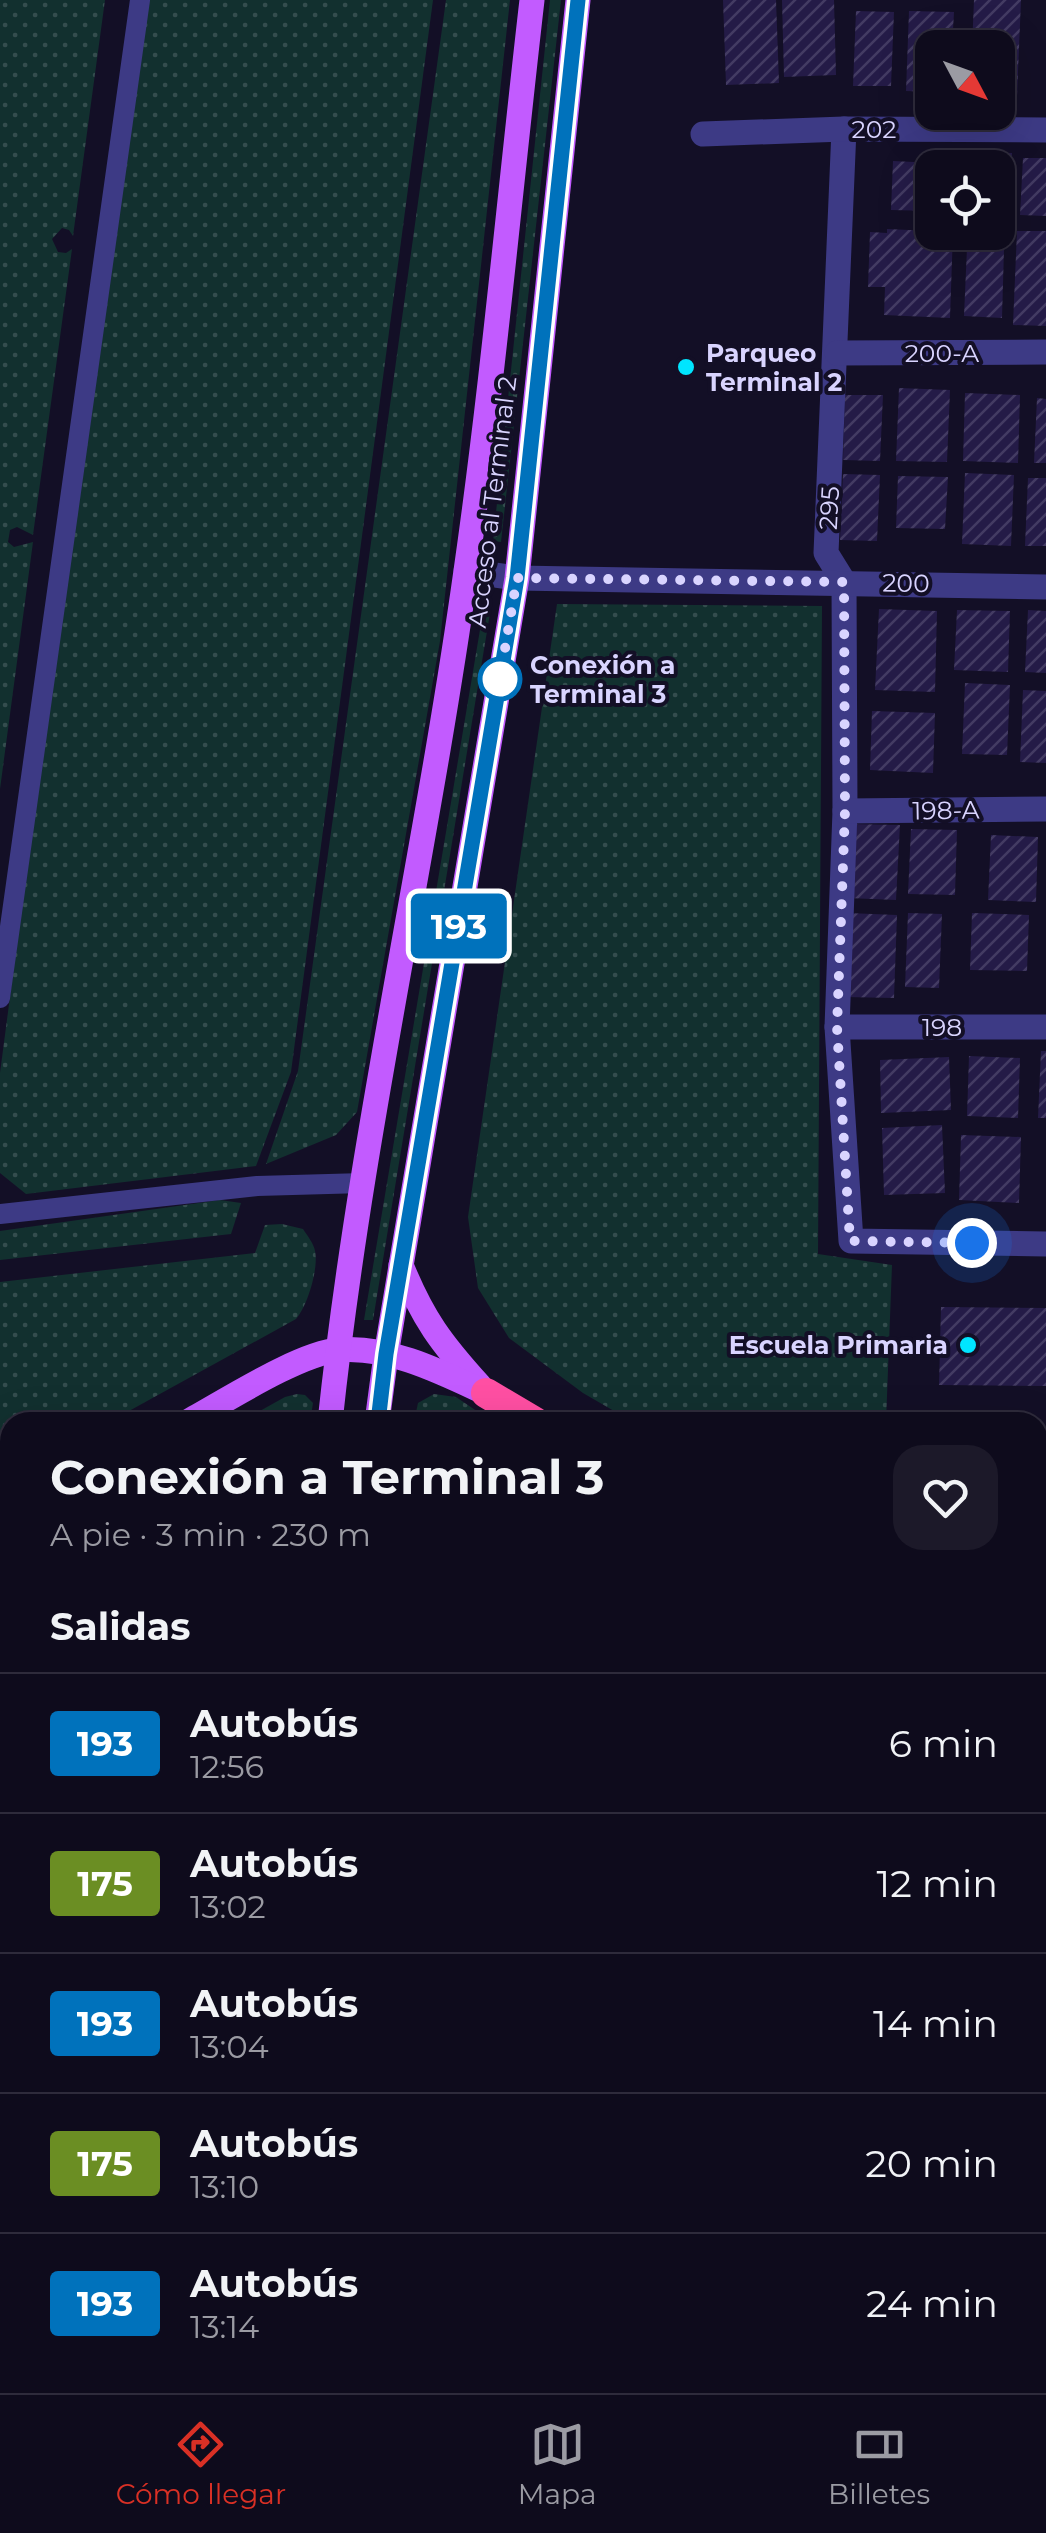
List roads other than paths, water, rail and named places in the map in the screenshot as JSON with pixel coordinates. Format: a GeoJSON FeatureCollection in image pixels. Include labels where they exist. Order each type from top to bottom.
{"type":"FeatureCollection","features":[{"type":"Feature","properties":{"kind":"highway"},"geometry":{"type":"LineString","coordinates":[[486,1392],[519,1412]]}},
{"type":"Feature","properties":{"kind":"main road","name":"Acceso al Terminal 2"},"geometry":{"type":"LineString","coordinates":[[331,1412],[364,1183],[466,571],[532,0]]}},
{"type":"Feature","properties":{"kind":"main road","name":"Acceso al Terminal 2"},"geometry":{"type":"LineString","coordinates":[[379,1412],[517,578],[578,0]]}},
{"type":"Feature","properties":{"kind":"main road"},"geometry":{"type":"LineString","coordinates":[[401,1265],[419,1310],[444,1347],[486,1392]]}},
{"type":"Feature","properties":{"kind":"main road"},"geometry":{"type":"LineString","coordinates":[[205,1412],[284,1369],[338,1350],[386,1354],[430,1366],[486,1392]]}},
{"type":"Feature","properties":{"kind":"street","name":"202"},"geometry":{"type":"LineString","coordinates":[[702,134],[844,129],[1046,130]]}},
{"type":"Feature","properties":{"kind":"street","name":"295"},"geometry":{"type":"LineString","coordinates":[[844,129],[826,553],[844,582],[845,811],[837,1027],[850,1241],[1046,1244]]}},
{"type":"Feature","properties":{"kind":"street","name":"200-A"},"geometry":{"type":"LineString","coordinates":[[837,353],[1046,352]]}},
{"type":"Feature","properties":{"kind":"street","name":"200"},"geometry":{"type":"LineString","coordinates":[[466,571],[517,578],[1046,587]]}},
{"type":"Feature","properties":{"kind":"street","name":"198-A"},"geometry":{"type":"LineString","coordinates":[[845,811],[1046,809]]}},
{"type":"Feature","properties":{"kind":"street","name":"198"},"geometry":{"type":"LineString","coordinates":[[837,1027],[1046,1026]]}},
{"type":"Feature","properties":{"kind":"lane"},"geometry":{"type":"LineString","coordinates":[[0,998],[140,0]]}},
{"type":"Feature","properties":{"kind":"lane"},"geometry":{"type":"LineString","coordinates":[[0,1214],[257,1186],[364,1183]]}},
{"type":"Feature","properties":{"kind":"place","name":"Parqueo Terminal 2"},"geometry":{"type":"Point","coordinates":[686,367]}},
{"type":"Feature","properties":{"kind":"place","name":"Conexión a Terminal 3"},"geometry":{"type":"Point","coordinates":[500,679]}},
{"type":"Feature","properties":{"kind":"place","name":"Escuela Primaria"},"geometry":{"type":"Point","coordinates":[968,1345]}}]}
